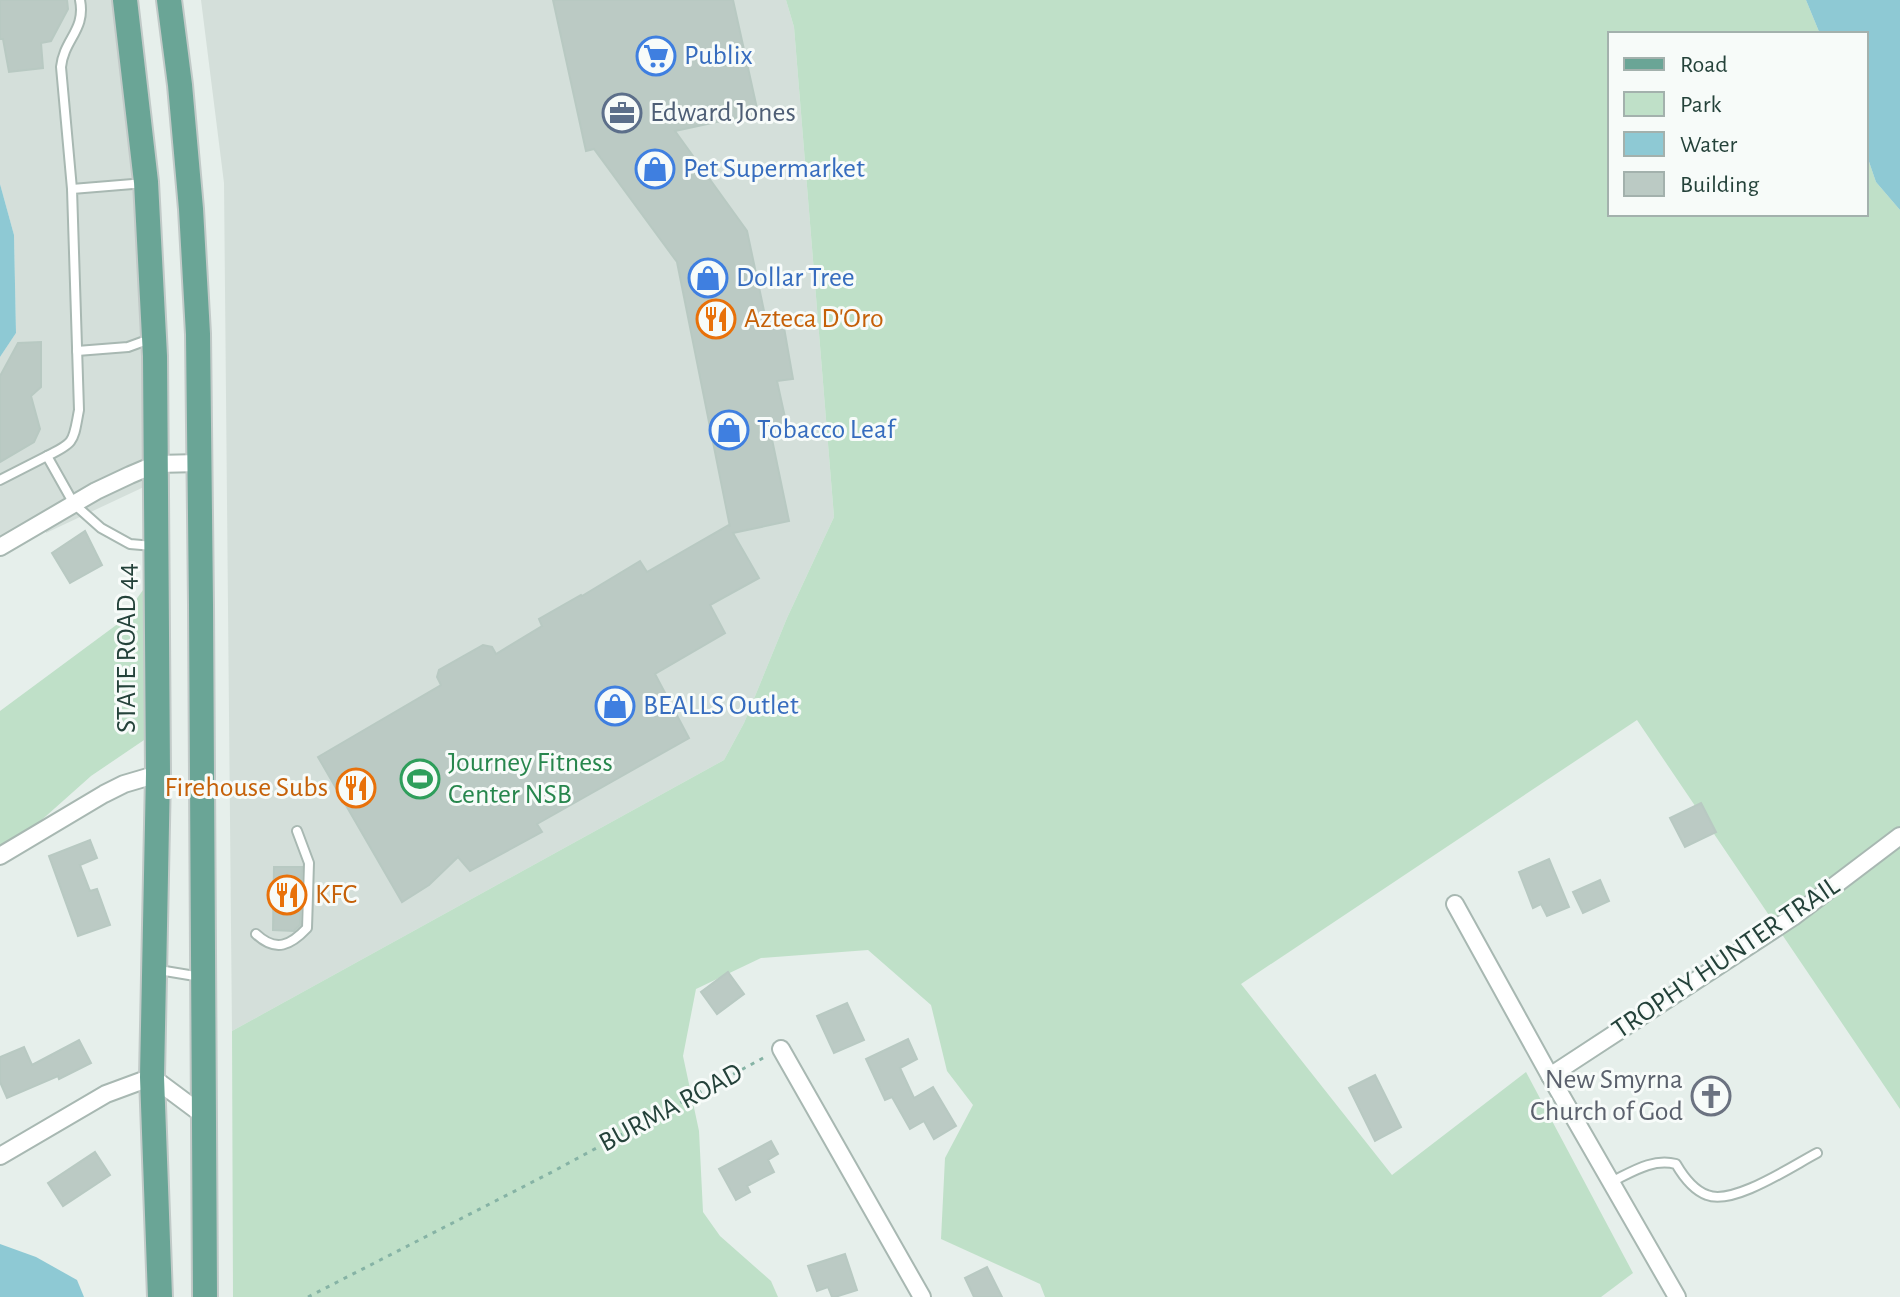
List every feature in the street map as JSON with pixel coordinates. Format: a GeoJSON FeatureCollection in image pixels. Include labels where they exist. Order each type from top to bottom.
{"type":"FeatureCollection","features":[{"type":"Feature","properties":{"kind":"main road","name":"STATE ROAD 44"},"geometry":{"type":"LineString","coordinates":[[125,0],[146,183],[154,337],[158,774],[152,1077],[160,1297]]}},
{"type":"Feature","properties":{"kind":"main road"},"geometry":{"type":"LineString","coordinates":[[169,0],[191,209],[198,334],[205,1297]]}},
{"type":"Feature","properties":{"kind":"street"},"geometry":{"type":"LineString","coordinates":[[0,547],[74,504],[156,464],[200,463]]}},
{"type":"Feature","properties":{"kind":"street"},"geometry":{"type":"LineString","coordinates":[[0,856],[104,794],[124,784],[158,774]]}},
{"type":"Feature","properties":{"kind":"street","name":"TROPHY HUNTER TRAIL"},"geometry":{"type":"LineString","coordinates":[[1550,1076],[1793,917],[1900,836]]}},
{"type":"Feature","properties":{"kind":"street"},"geometry":{"type":"LineString","coordinates":[[1455,904],[1677,1297]]}},
{"type":"Feature","properties":{"kind":"street"},"geometry":{"type":"LineString","coordinates":[[781,1049],[922,1297]]}},
{"type":"Feature","properties":{"kind":"street"},"geometry":{"type":"LineString","coordinates":[[0,1156],[106,1094],[152,1077],[203,1115]]}},
{"type":"Feature","properties":{"kind":"lane"},"geometry":{"type":"LineString","coordinates":[[0,480],[67,446],[74,439],[79,410],[72,189],[61,67],[63,54],[80,26],[80,0]]}},
{"type":"Feature","properties":{"kind":"lane"},"geometry":{"type":"LineString","coordinates":[[72,189],[146,183]]}},
{"type":"Feature","properties":{"kind":"lane"},"geometry":{"type":"LineString","coordinates":[[77,351],[128,347],[154,337]]}},
{"type":"Feature","properties":{"kind":"lane"},"geometry":{"type":"LineString","coordinates":[[47,456],[74,504],[101,528],[130,544],[156,546]]}},
{"type":"Feature","properties":{"kind":"lane"},"geometry":{"type":"LineString","coordinates":[[256,934],[266,943],[284,945],[307,928],[309,863],[297,831]]}},
{"type":"Feature","properties":{"kind":"lane"},"geometry":{"type":"LineString","coordinates":[[154,969],[204,977]]}},
{"type":"Feature","properties":{"kind":"lane"},"geometry":{"type":"LineString","coordinates":[[1611,1182],[1653,1162],[1667,1162],[1676,1164],[1683,1176],[1707,1196],[1720,1198],[1740,1194],[1817,1153]]}},
{"type":"Feature","properties":{"kind":"path","name":"BURMA ROAD"},"geometry":{"type":"LineString","coordinates":[[308,1297],[552,1172],[781,1049]]}},
{"type":"Feature","properties":{"kind":"shaded area"},"geometry":{"type":"Polygon","coordinates":[[[0,0],[114,0],[128,114],[145,384],[146,486],[0,552],[0,357],[16,333],[14,235],[0,184],[0,0]]]}},
{"type":"Feature","properties":{"kind":"shaded area"},"geometry":{"type":"Polygon","coordinates":[[[201,0],[786,0],[794,27],[834,517],[787,618],[744,723],[724,760],[232,1031],[224,183],[201,0]]]}},
{"type":"Feature","properties":{"kind":"green space"},"geometry":{"type":"Polygon","coordinates":[[[786,0],[1806,0],[1819,32],[1608,32],[1608,216],[1868,216],[1868,159],[1876,182],[1900,210],[1900,1109],[1637,720],[1241,984],[1392,1175],[1526,1072],[1633,1273],[1601,1297],[1045,1297],[1040,1284],[941,1239],[945,1158],[973,1105],[947,1071],[931,1005],[868,950],[761,958],[696,989],[683,1056],[699,1131],[703,1212],[720,1236],[771,1281],[778,1297],[233,1297],[232,1031],[724,760],[744,723],[787,618],[834,517],[794,27],[786,0]]]}},
{"type":"Feature","properties":{"kind":"green space"},"geometry":{"type":"Polygon","coordinates":[[[146,586],[147,738],[91,776],[0,857],[0,711],[119,623],[146,586]]]}},
{"type":"Feature","properties":{"kind":"water"},"geometry":{"type":"Polygon","coordinates":[[[1806,0],[1900,0],[1900,210],[1876,182],[1868,159],[1868,32],[1819,32],[1806,0]]]}},
{"type":"Feature","properties":{"kind":"water"},"geometry":{"type":"Polygon","coordinates":[[[0,184],[14,235],[16,333],[0,357],[0,184]]]}},
{"type":"Feature","properties":{"kind":"water"},"geometry":{"type":"Polygon","coordinates":[[[0,1244],[36,1257],[77,1280],[84,1297],[0,1297],[0,1244]]]}},
{"type":"Feature","properties":{"kind":"building"},"geometry":{"type":"Polygon","coordinates":[[[0,0],[67,0],[68,9],[51,41],[41,43],[43,68],[9,72],[3,39],[0,39],[0,0]]]}},
{"type":"Feature","properties":{"kind":"building"},"geometry":{"type":"Polygon","coordinates":[[[553,0],[733,0],[758,113],[675,131],[747,231],[767,325],[783,322],[793,379],[777,381],[786,422],[769,425],[789,521],[733,533],[759,578],[710,605],[725,633],[655,674],[689,738],[537,824],[542,832],[470,871],[458,857],[429,885],[402,902],[318,757],[441,685],[437,677],[439,670],[483,645],[492,647],[496,654],[542,626],[539,619],[640,561],[647,572],[730,527],[677,262],[594,149],[586,151],[553,0]]]}},
{"type":"Feature","properties":{"kind":"building"},"geometry":{"type":"Polygon","coordinates":[[[41,342],[41,387],[31,396],[40,429],[34,442],[0,462],[0,376],[18,343],[41,342]]]}},
{"type":"Feature","properties":{"kind":"building"},"geometry":{"type":"Polygon","coordinates":[[[85,531],[102,565],[70,583],[52,553],[85,531]]]}},
{"type":"Feature","properties":{"kind":"building"},"geometry":{"type":"Polygon","coordinates":[[[1701,803],[1716,832],[1685,847],[1670,818],[1701,803]]]}},
{"type":"Feature","properties":{"kind":"building"},"geometry":{"type":"Polygon","coordinates":[[[90,840],[97,858],[80,865],[90,891],[97,889],[110,925],[78,936],[49,856],[90,840]]]}},
{"type":"Feature","properties":{"kind":"building"},"geometry":{"type":"Polygon","coordinates":[[[1549,859],[1569,907],[1547,916],[1541,904],[1533,908],[1519,872],[1549,859]]]}},
{"type":"Feature","properties":{"kind":"building","name":"KFC"},"geometry":{"type":"Polygon","coordinates":[[[274,867],[302,867],[300,925],[294,931],[273,930],[274,867]]]}},
{"type":"Feature","properties":{"kind":"building"},"geometry":{"type":"Polygon","coordinates":[[[1600,880],[1609,901],[1583,913],[1573,892],[1600,880]]]}},
{"type":"Feature","properties":{"kind":"building"},"geometry":{"type":"Polygon","coordinates":[[[728,972],[744,994],[717,1014],[701,992],[728,972]]]}},
{"type":"Feature","properties":{"kind":"building"},"geometry":{"type":"Polygon","coordinates":[[[847,1003],[864,1040],[834,1053],[817,1016],[847,1003]]]}},
{"type":"Feature","properties":{"kind":"building"},"geometry":{"type":"Polygon","coordinates":[[[908,1039],[917,1059],[900,1068],[914,1098],[933,1087],[956,1126],[934,1139],[924,1121],[910,1129],[892,1097],[885,1100],[866,1059],[908,1039]]]}},
{"type":"Feature","properties":{"kind":"building"},"geometry":{"type":"Polygon","coordinates":[[[79,1040],[91,1063],[59,1079],[58,1076],[7,1098],[0,1082],[0,1057],[24,1047],[32,1065],[79,1040]]]}},
{"type":"Feature","properties":{"kind":"building"},"geometry":{"type":"Polygon","coordinates":[[[1375,1075],[1401,1127],[1375,1141],[1349,1088],[1375,1075]]]}},
{"type":"Feature","properties":{"kind":"building"},"geometry":{"type":"Polygon","coordinates":[[[771,1141],[778,1154],[768,1160],[774,1172],[747,1186],[750,1192],[736,1200],[719,1169],[771,1141]]]}},
{"type":"Feature","properties":{"kind":"building"},"geometry":{"type":"Polygon","coordinates":[[[95,1152],[110,1175],[63,1206],[48,1183],[95,1152]]]}},
{"type":"Feature","properties":{"kind":"building"},"geometry":{"type":"Polygon","coordinates":[[[845,1254],[857,1290],[835,1297],[832,1297],[828,1287],[817,1291],[808,1266],[845,1254]]]}},
{"type":"Feature","properties":{"kind":"building"},"geometry":{"type":"Polygon","coordinates":[[[987,1267],[1002,1297],[974,1297],[965,1278],[987,1267]]]}},
{"type":"Feature","properties":{"kind":"place","name":"Publix"},"geometry":{"type":"Point","coordinates":[656,56]}},
{"type":"Feature","properties":{"kind":"place","name":"Edward Jones"},"geometry":{"type":"Point","coordinates":[622,113]}},
{"type":"Feature","properties":{"kind":"place","name":"Pet Supermarket"},"geometry":{"type":"Point","coordinates":[655,169]}},
{"type":"Feature","properties":{"kind":"place","name":"Dollar Tree"},"geometry":{"type":"Point","coordinates":[708,278]}},
{"type":"Feature","properties":{"kind":"place","name":"Azteca D'Oro"},"geometry":{"type":"Point","coordinates":[716,319]}},
{"type":"Feature","properties":{"kind":"place","name":"Tobacco Leaf"},"geometry":{"type":"Point","coordinates":[729,430]}},
{"type":"Feature","properties":{"kind":"place","name":"BEALLS Outlet"},"geometry":{"type":"Point","coordinates":[615,706]}},
{"type":"Feature","properties":{"kind":"place","name":"Journey Fitness Center NSB"},"geometry":{"type":"Point","coordinates":[420,779]}},
{"type":"Feature","properties":{"kind":"place","name":"Firehouse Subs"},"geometry":{"type":"Point","coordinates":[356,788]}},
{"type":"Feature","properties":{"kind":"place","name":"KFC"},"geometry":{"type":"Point","coordinates":[287,895]}},
{"type":"Feature","properties":{"kind":"place","name":"New Smyrna Church of God"},"geometry":{"type":"Point","coordinates":[1711,1096]}}]}
